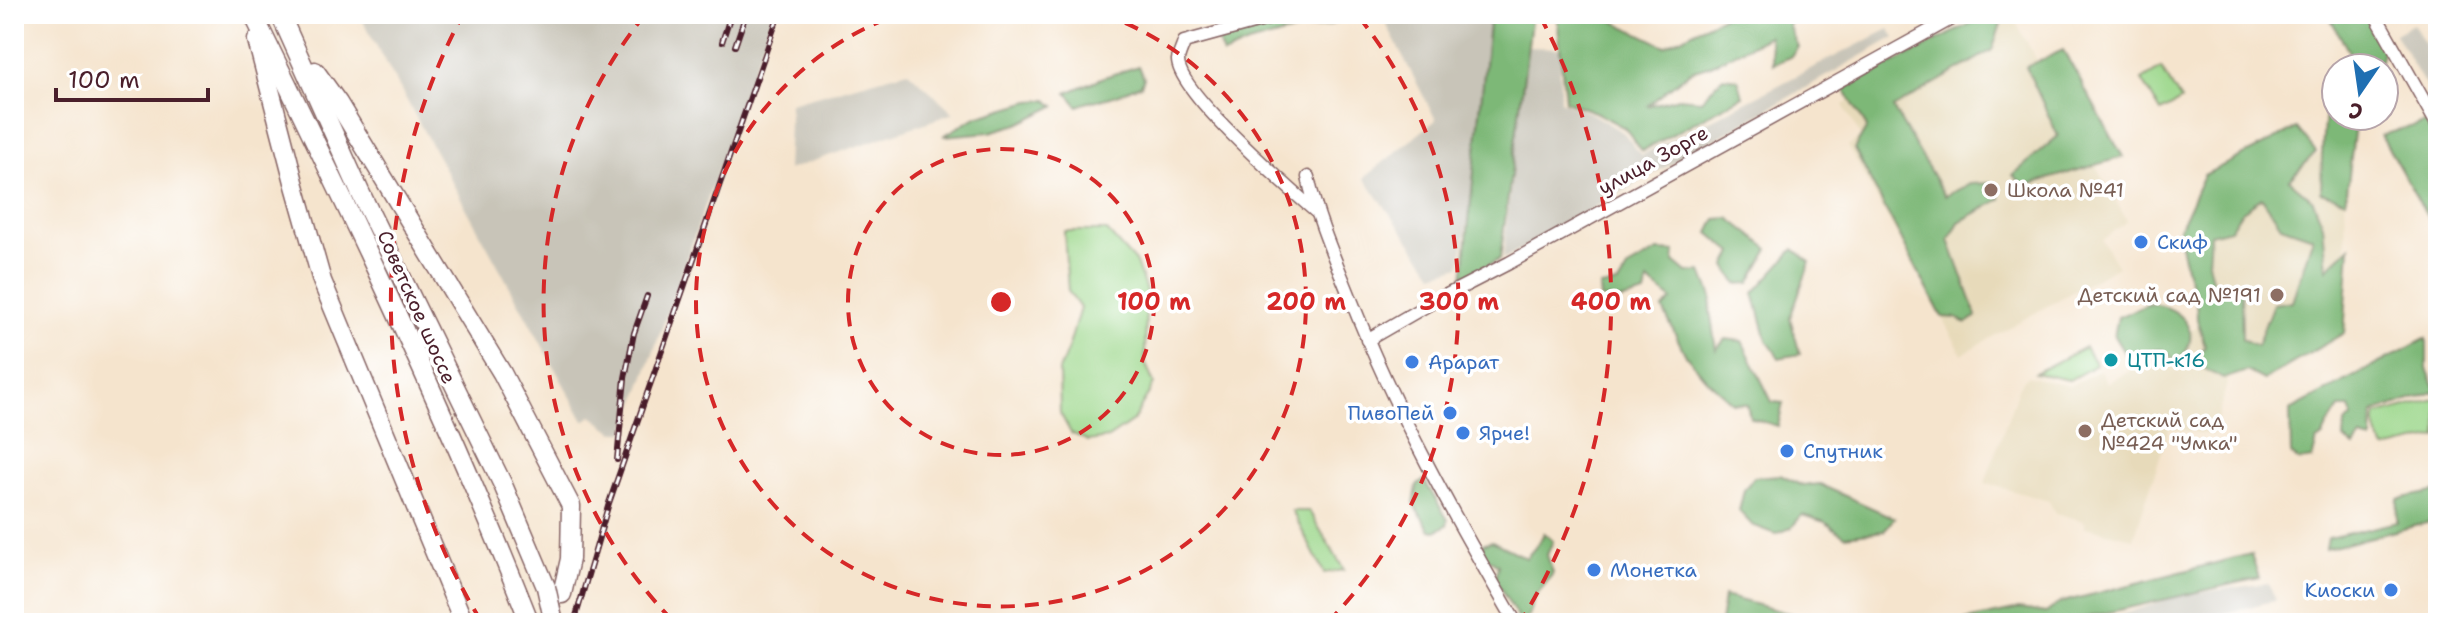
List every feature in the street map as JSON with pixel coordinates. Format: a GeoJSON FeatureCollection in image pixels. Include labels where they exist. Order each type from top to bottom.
{"type":"FeatureCollection","features":[{"type":"Feature","properties":{"kind":"highway","name":"Советское шоссе"},"geometry":{"type":"LineString","coordinates":[[252,14],[349,211],[478,496],[530,623]]}},
{"type":"Feature","properties":{"kind":"highway"},"geometry":{"type":"LineString","coordinates":[[252,14],[322,281],[464,623]]}},
{"type":"Feature","properties":{"kind":"highway","name":"Советское шоссе"},"geometry":{"type":"LineString","coordinates":[[280,14],[360,192],[554,591],[554,623]]}},
{"type":"Feature","properties":{"kind":"highway"},"geometry":{"type":"LineString","coordinates":[[294,43],[338,103],[502,373],[571,506],[570,559],[554,591]]}},
{"type":"Feature","properties":{"kind":"street"},"geometry":{"type":"LineString","coordinates":[[1286,14],[1264,16],[1184,42],[1178,60],[1194,93],[1271,172],[1315,211]]}},
{"type":"Feature","properties":{"kind":"street","name":"улица Зорге"},"geometry":{"type":"LineString","coordinates":[[1367,340],[1960,14]]}},
{"type":"Feature","properties":{"kind":"street"},"geometry":{"type":"LineString","coordinates":[[2375,14],[2438,126]]}},
{"type":"Feature","properties":{"kind":"street"},"geometry":{"type":"LineString","coordinates":[[1308,177],[1315,211],[1395,405],[1516,623]]}},
{"type":"Feature","properties":{"kind":"shaded area"},"geometry":{"type":"Polygon","coordinates":[[[359,14],[773,14],[625,432],[614,432],[592,416],[584,421],[359,14]]]}},
{"type":"Feature","properties":{"kind":"shaded area"},"geometry":{"type":"Polygon","coordinates":[[[1381,14],[1498,14],[1488,102],[1460,266],[1434,274],[1364,178],[1436,120],[1381,14]]]}},
{"type":"Feature","properties":{"kind":"shaded area","name":"Школа №41"},"geometry":{"type":"Polygon","coordinates":[[[2011,14],[2127,221],[2102,240],[2118,266],[1962,354],[1848,146],[1861,137],[1843,105],[2011,14]]]}},
{"type":"Feature","properties":{"kind":"shaded area"},"geometry":{"type":"Polygon","coordinates":[[[2413,24],[2438,66],[2438,107],[2395,34],[2413,24]]]}},
{"type":"Feature","properties":{"kind":"shaded area"},"geometry":{"type":"Polygon","coordinates":[[[1889,29],[1895,37],[1503,259],[1526,47],[1560,48],[1560,101],[1592,114],[1624,133],[1641,155],[1889,29]]]}},
{"type":"Feature","properties":{"kind":"shaded area"},"geometry":{"type":"Polygon","coordinates":[[[908,71],[954,113],[787,170],[790,103],[908,71]]]}},
{"type":"Feature","properties":{"kind":"shaded area","name":"Детский сад №191"},"geometry":{"type":"Polygon","coordinates":[[[2332,147],[2345,186],[2347,329],[2253,377],[2189,262],[2192,226],[2332,147]]]}},
{"type":"Feature","properties":{"kind":"shaded area","name":"Детский сад №424 \"Умка\""},"geometry":{"type":"Polygon","coordinates":[[[2204,323],[2230,372],[2213,435],[2169,428],[2134,538],[2085,527],[2084,521],[2055,513],[2049,501],[1985,483],[2019,386],[2027,376],[2069,386],[2100,370],[2107,383],[2130,371],[2128,364],[2204,323]]]}},
{"type":"Feature","properties":{"kind":"shaded area"},"geometry":{"type":"Polygon","coordinates":[[[2268,583],[2276,600],[2188,623],[2096,623],[2179,596],[2268,583]]]}},
{"type":"Feature","properties":{"kind":"green space"},"geometry":{"type":"Polygon","coordinates":[[[1287,14],[1356,14],[1327,26],[1303,29],[1248,44],[1223,55],[1218,42],[1287,14]]]}},
{"type":"Feature","properties":{"kind":"green space"},"geometry":{"type":"Polygon","coordinates":[[[1490,14],[1532,14],[1500,259],[1463,279],[1490,14]]]}},
{"type":"Feature","properties":{"kind":"green space"},"geometry":{"type":"Polygon","coordinates":[[[1557,14],[1599,14],[1665,46],[1728,14],[1798,14],[1788,25],[1798,47],[1790,57],[1773,64],[1769,36],[1711,65],[1691,71],[1647,106],[1678,98],[1701,100],[1723,77],[1738,79],[1743,96],[1642,151],[1625,128],[1565,101],[1557,14]]]}},
{"type":"Feature","properties":{"kind":"green space"},"geometry":{"type":"Polygon","coordinates":[[[2328,14],[2366,14],[2385,44],[2383,52],[2349,52],[2328,14]]]}},
{"type":"Feature","properties":{"kind":"green space"},"geometry":{"type":"Polygon","coordinates":[[[1987,15],[2001,24],[1992,50],[1893,108],[1945,196],[1970,184],[1994,183],[2001,199],[1959,222],[1949,240],[1977,316],[1967,323],[1942,317],[1854,149],[1867,127],[1844,89],[1987,15]]]}},
{"type":"Feature","properties":{"kind":"green space"},"geometry":{"type":"Polygon","coordinates":[[[2063,50],[2123,157],[2024,186],[2013,175],[2058,136],[2026,67],[2063,50]]]}},
{"type":"Feature","properties":{"kind":"green space"},"geometry":{"type":"Polygon","coordinates":[[[1139,66],[1144,78],[1141,85],[1112,97],[1078,106],[1067,93],[1104,77],[1139,66]]]}},
{"type":"Feature","properties":{"kind":"green space"},"geometry":{"type":"Polygon","coordinates":[[[2161,68],[2181,101],[2161,112],[2142,80],[2161,68]]]}},
{"type":"Feature","properties":{"kind":"green space"},"geometry":{"type":"Polygon","coordinates":[[[1047,100],[1055,106],[1018,124],[990,132],[943,136],[976,117],[1030,101],[1047,100]]]}},
{"type":"Feature","properties":{"kind":"green space"},"geometry":{"type":"Polygon","coordinates":[[[2428,122],[2438,142],[2438,235],[2381,135],[2428,122]]]}},
{"type":"Feature","properties":{"kind":"green space"},"geometry":{"type":"Polygon","coordinates":[[[2297,128],[2316,152],[2289,180],[2313,200],[2323,225],[2327,269],[2350,247],[2344,333],[2264,380],[2247,371],[2223,379],[2193,362],[2205,346],[2178,231],[2204,175],[2297,128]],[[2262,198],[2241,212],[2230,229],[2210,234],[2208,262],[2214,288],[2241,287],[2242,339],[2257,346],[2273,304],[2292,301],[2313,237],[2281,226],[2262,198]]]}},
{"type":"Feature","properties":{"kind":"green space"},"geometry":{"type":"Polygon","coordinates":[[[2324,132],[2354,132],[2346,200],[2321,192],[2324,132]]]}},
{"type":"Feature","properties":{"kind":"green space"},"geometry":{"type":"Polygon","coordinates":[[[1729,218],[1769,249],[1750,283],[1737,284],[1726,266],[1733,253],[1709,233],[1716,219],[1729,218]]]}},
{"type":"Feature","properties":{"kind":"green space"},"geometry":{"type":"Polygon","coordinates":[[[1064,231],[1107,231],[1136,263],[1146,291],[1145,362],[1154,384],[1133,421],[1108,438],[1088,441],[1071,433],[1060,413],[1059,371],[1080,308],[1068,291],[1064,231]]]}},
{"type":"Feature","properties":{"kind":"green space"},"geometry":{"type":"Polygon","coordinates":[[[1794,249],[1810,262],[1790,318],[1800,354],[1779,358],[1767,340],[1754,293],[1794,249]]]}},
{"type":"Feature","properties":{"kind":"green space"},"geometry":{"type":"Polygon","coordinates":[[[1658,251],[1675,252],[1674,262],[1687,273],[1702,272],[1712,297],[1710,311],[1716,350],[1725,339],[1742,341],[1772,402],[1783,403],[1778,426],[1750,418],[1747,404],[1733,403],[1705,378],[1685,354],[1663,309],[1672,300],[1648,281],[1645,294],[1623,300],[1601,299],[1600,287],[1618,284],[1628,268],[1658,251]]]}},
{"type":"Feature","properties":{"kind":"green space"},"geometry":{"type":"Polygon","coordinates":[[[2149,304],[2172,310],[2187,324],[2190,342],[2176,362],[2159,349],[2148,350],[2128,359],[2114,336],[2118,317],[2149,304]]]}},
{"type":"Feature","properties":{"kind":"green space"},"geometry":{"type":"Polygon","coordinates":[[[2427,338],[2427,369],[2437,391],[2373,413],[2372,441],[2361,438],[2354,447],[2344,439],[2345,423],[2353,417],[2350,408],[2339,408],[2323,437],[2317,441],[2312,459],[2299,461],[2291,455],[2290,410],[2427,338]]]}},
{"type":"Feature","properties":{"kind":"green space"},"geometry":{"type":"Polygon","coordinates":[[[2085,347],[2096,365],[2069,380],[2035,373],[2085,347]]]}},
{"type":"Feature","properties":{"kind":"green space"},"geometry":{"type":"Polygon","coordinates":[[[2438,398],[2438,437],[2385,449],[2377,433],[2377,415],[2438,398]]]}},
{"type":"Feature","properties":{"kind":"green space"},"geometry":{"type":"Polygon","coordinates":[[[1780,475],[1803,486],[1819,484],[1894,518],[1884,531],[1845,536],[1825,522],[1802,515],[1791,528],[1776,534],[1752,525],[1739,511],[1744,490],[1754,477],[1780,475]]]}},
{"type":"Feature","properties":{"kind":"green space"},"geometry":{"type":"Polygon","coordinates":[[[1424,480],[1448,520],[1447,525],[1436,531],[1430,530],[1414,504],[1417,486],[1424,480]]]}},
{"type":"Feature","properties":{"kind":"green space"},"geometry":{"type":"Polygon","coordinates":[[[2438,491],[2438,520],[2326,549],[2328,538],[2397,522],[2398,499],[2438,491]]]}},
{"type":"Feature","properties":{"kind":"green space"},"geometry":{"type":"Polygon","coordinates":[[[1292,511],[1309,511],[1344,570],[1324,573],[1292,511]]]}},
{"type":"Feature","properties":{"kind":"green space"},"geometry":{"type":"Polygon","coordinates":[[[1544,533],[1553,541],[1547,555],[1553,573],[1536,595],[1529,615],[1521,623],[1495,579],[1498,565],[1484,556],[1482,544],[1492,541],[1526,558],[1544,533]]]}},
{"type":"Feature","properties":{"kind":"green space"},"geometry":{"type":"Polygon","coordinates":[[[2251,554],[2259,578],[2062,623],[1953,623],[2019,609],[2046,613],[2059,603],[2251,554]]]}},
{"type":"Feature","properties":{"kind":"green space"},"geometry":{"type":"Polygon","coordinates":[[[1724,596],[1825,623],[1720,623],[1724,596]]]}},
{"type":"Feature","properties":{"kind":"railway"},"geometry":{"type":"LineString","coordinates":[[722,42],[731,14]]}},
{"type":"Feature","properties":{"kind":"railway"},"geometry":{"type":"LineString","coordinates":[[735,46],[746,14]]}},
{"type":"Feature","properties":{"kind":"railway"},"geometry":{"type":"LineString","coordinates":[[574,623],[609,503],[779,14]]}},
{"type":"Feature","properties":{"kind":"railway"},"geometry":{"type":"LineString","coordinates":[[617,460],[625,378],[634,333],[647,296]]}},
{"type":"Feature","properties":{"kind":"place","name":"Школа №41"},"geometry":{"type":"Point","coordinates":[1991,190]}},
{"type":"Feature","properties":{"kind":"place","name":"Скиф"},"geometry":{"type":"Point","coordinates":[2141,242]}},
{"type":"Feature","properties":{"kind":"place","name":"Детский сад №191"},"geometry":{"type":"Point","coordinates":[2277,295]}},
{"type":"Feature","properties":{"kind":"place","name":"ЦТП-к16"},"geometry":{"type":"Point","coordinates":[2111,360]}},
{"type":"Feature","properties":{"kind":"place","name":"Арарат"},"geometry":{"type":"Point","coordinates":[1412,362]}},
{"type":"Feature","properties":{"kind":"place","name":"ПивоПей"},"geometry":{"type":"Point","coordinates":[1450,413]}},
{"type":"Feature","properties":{"kind":"place","name":"Детский сад №424 \"Умка\""},"geometry":{"type":"Point","coordinates":[2085,431]}},
{"type":"Feature","properties":{"kind":"place","name":"Ярче!"},"geometry":{"type":"Point","coordinates":[1463,433]}},
{"type":"Feature","properties":{"kind":"place","name":"Спутник"},"geometry":{"type":"Point","coordinates":[1787,451]}},
{"type":"Feature","properties":{"kind":"place","name":"Монетка"},"geometry":{"type":"Point","coordinates":[1594,570]}},
{"type":"Feature","properties":{"kind":"place","name":"Киоски"},"geometry":{"type":"Point","coordinates":[2391,590]}}]}
